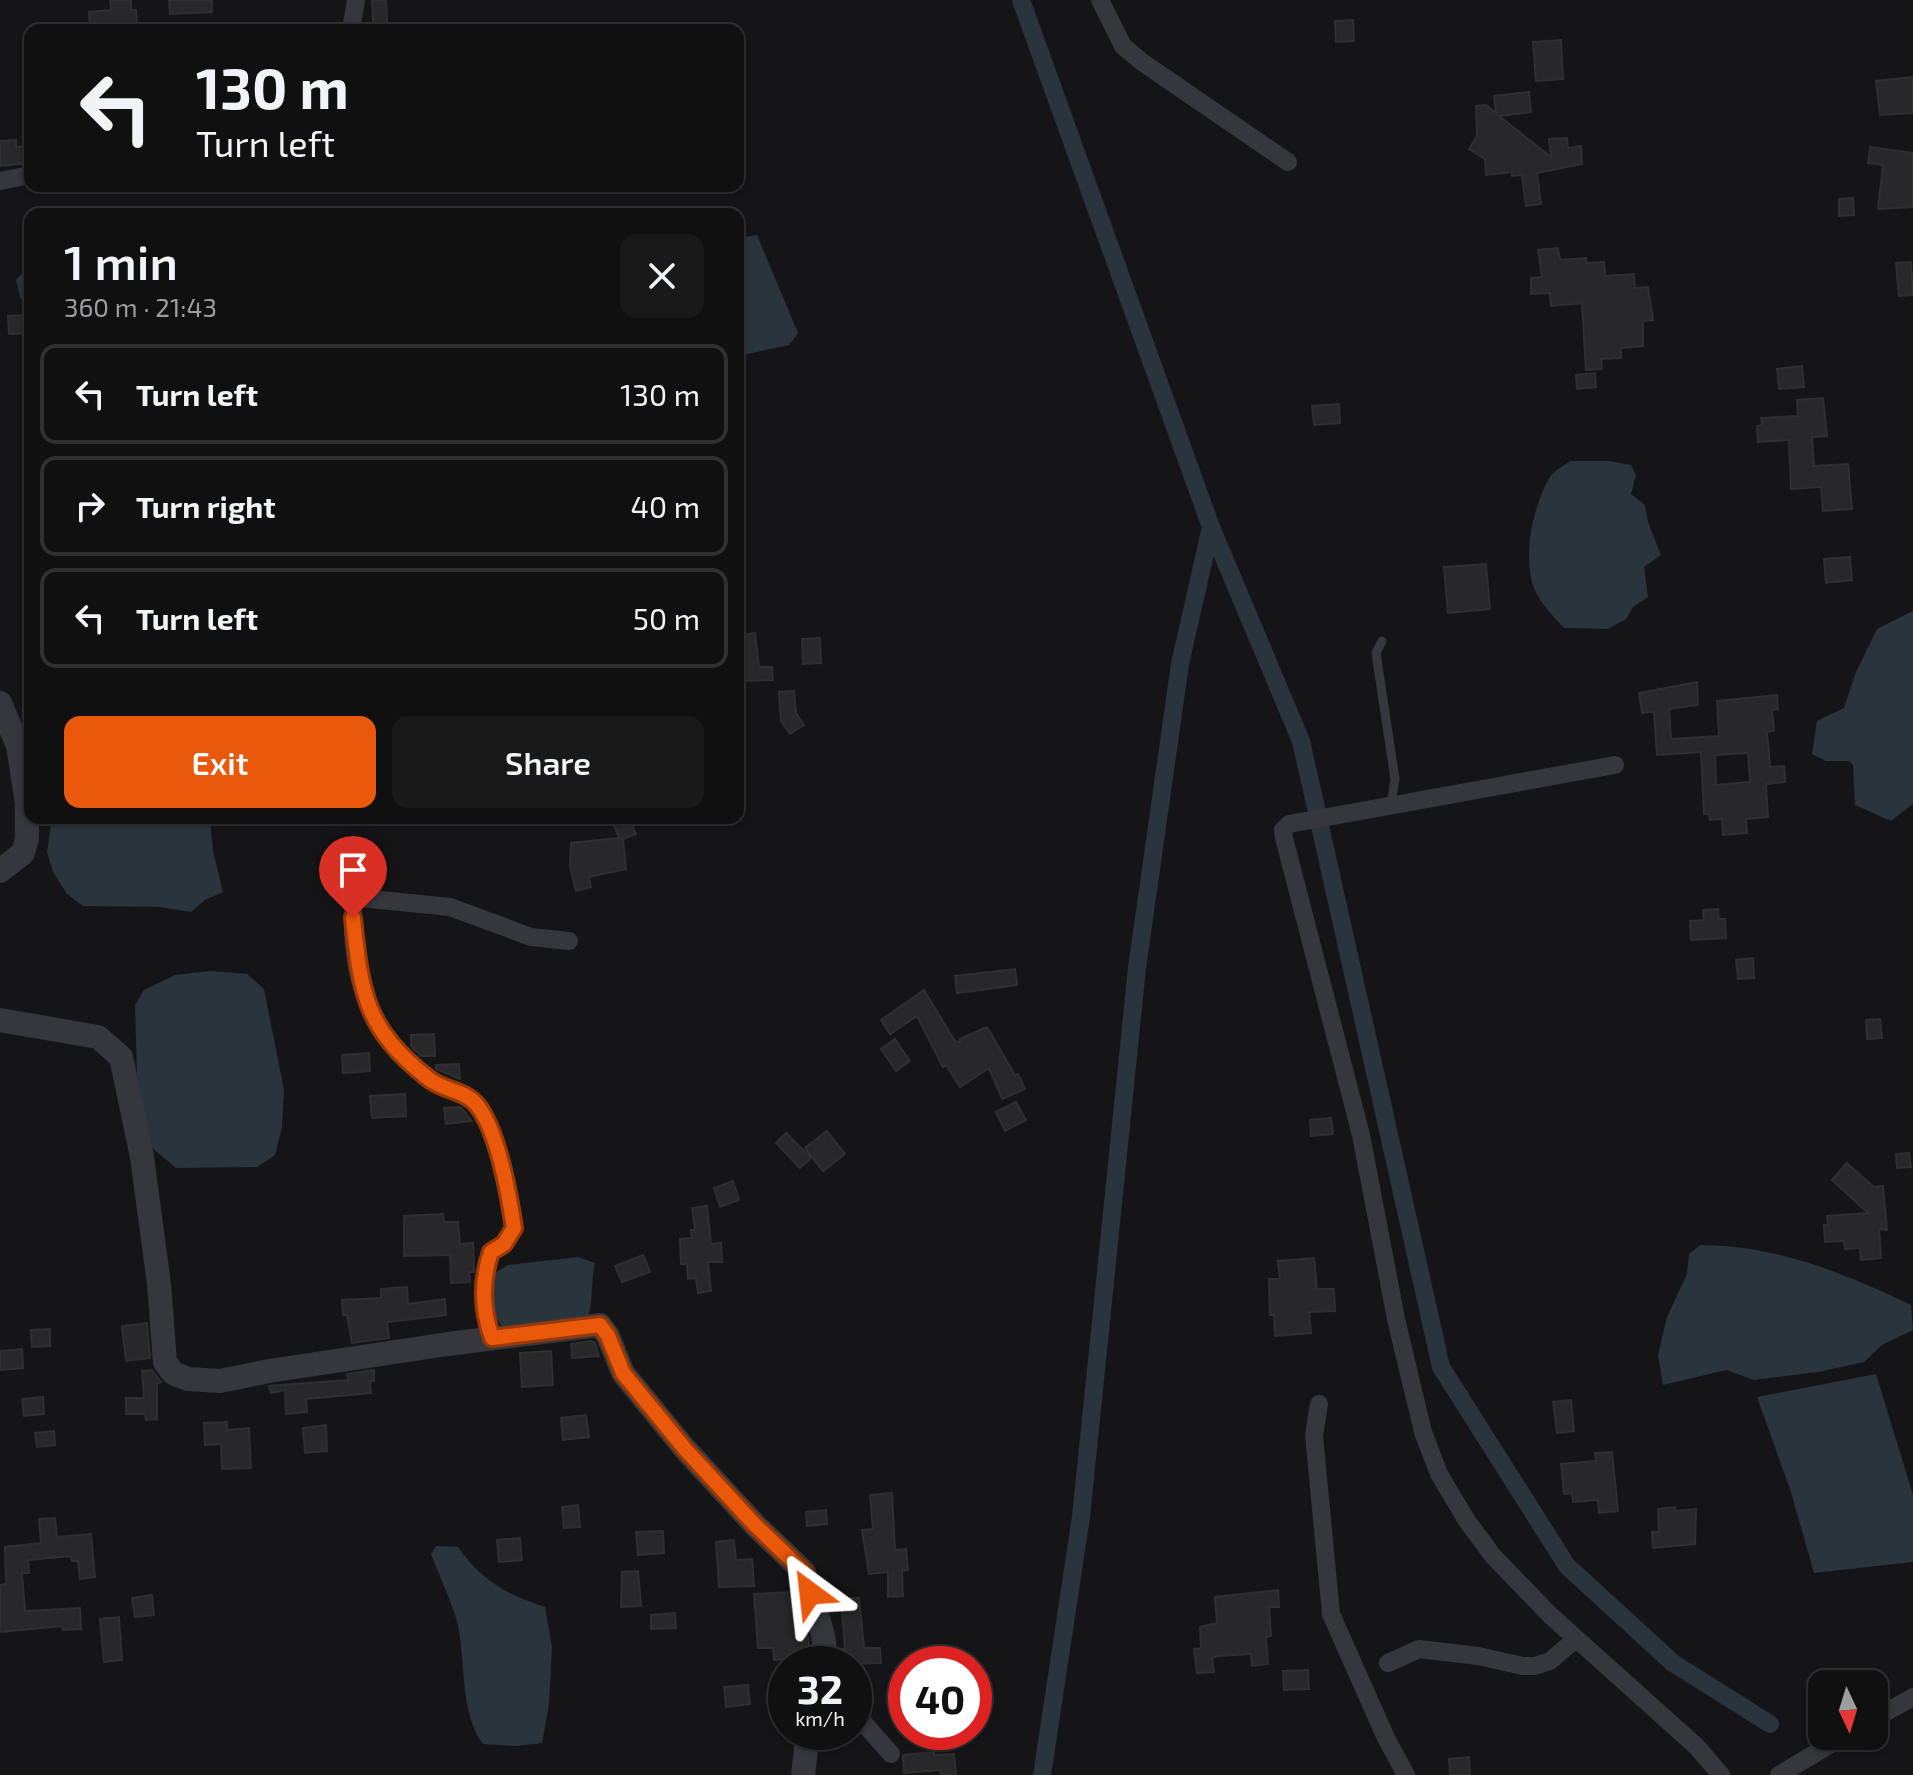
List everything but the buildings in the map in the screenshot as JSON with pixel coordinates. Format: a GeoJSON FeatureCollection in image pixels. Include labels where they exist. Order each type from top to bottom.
{"type":"FeatureCollection","features":[{"type":"Feature","properties":{"kind":"street"},"geometry":{"type":"LineString","coordinates":[[352,24],[356,0]]}},
{"type":"Feature","properties":{"kind":"street"},"geometry":{"type":"LineString","coordinates":[[1100,0],[1123,46],[1288,162]]}},
{"type":"Feature","properties":{"kind":"street"},"geometry":{"type":"LineString","coordinates":[[0,181],[24,176]]}},
{"type":"Feature","properties":{"kind":"street"},"geometry":{"type":"LineString","coordinates":[[0,703],[18,746],[24,784]]}},
{"type":"Feature","properties":{"kind":"street"},"geometry":{"type":"LineString","coordinates":[[1615,765],[1391,804],[1289,824],[1283,830],[1361,1135],[1396,1319],[1423,1432],[1439,1474],[1467,1521],[1493,1556],[1576,1639],[1696,1746],[1721,1775]]}},
{"type":"Feature","properties":{"kind":"street"},"geometry":{"type":"LineString","coordinates":[[0,871],[23,853],[27,824]]}},
{"type":"Feature","properties":{"kind":"street"},"geometry":{"type":"LineString","coordinates":[[492,1338],[486,1320],[483,1286],[491,1252],[504,1244],[514,1228],[506,1181],[484,1114],[477,1104],[469,1096],[430,1080],[379,1028],[368,1007],[360,980],[353,906],[355,900],[361,898],[450,907],[531,937],[569,941]]}},
{"type":"Feature","properties":{"kind":"street"},"geometry":{"type":"LineString","coordinates":[[0,1020],[98,1037],[121,1057],[142,1157],[159,1284],[165,1362],[173,1373],[188,1379],[220,1381],[492,1338],[600,1325],[608,1336],[623,1373],[685,1449],[755,1525],[804,1572],[825,1646]]}},
{"type":"Feature","properties":{"kind":"street"},"geometry":{"type":"LineString","coordinates":[[1319,1404],[1314,1435],[1331,1614],[1386,1738],[1406,1775]]}},
{"type":"Feature","properties":{"kind":"street"},"geometry":{"type":"LineString","coordinates":[[1388,1663],[1419,1649],[1535,1666],[1562,1653],[1576,1639]]}},
{"type":"Feature","properties":{"kind":"street"},"geometry":{"type":"LineString","coordinates":[[1888,1711],[1913,1697]]}},
{"type":"Feature","properties":{"kind":"street"},"geometry":{"type":"LineString","coordinates":[[872,1732],[891,1754]]}},
{"type":"Feature","properties":{"kind":"street"},"geometry":{"type":"LineString","coordinates":[[803,1775],[806,1750]]}},
{"type":"Feature","properties":{"kind":"street"},"geometry":{"type":"LineString","coordinates":[[1779,1775],[1821,1750]]}},
{"type":"Feature","properties":{"kind":"lane"},"geometry":{"type":"LineString","coordinates":[[1382,641],[1376,653],[1395,779],[1391,804]]}},
{"type":"Feature","properties":{"kind":"shaded area"},"geometry":{"type":"Polygon","coordinates":[[[757,235],[798,333],[789,345],[744,355],[744,237],[757,235]]]}},
{"type":"Feature","properties":{"kind":"shaded area"},"geometry":{"type":"Polygon","coordinates":[[[24,271],[24,299],[21,299],[16,280],[24,271]]]}},
{"type":"Feature","properties":{"kind":"shaded area"},"geometry":{"type":"Polygon","coordinates":[[[1570,461],[1609,461],[1631,465],[1636,475],[1631,494],[1645,505],[1661,555],[1644,567],[1648,597],[1633,607],[1626,619],[1608,629],[1564,628],[1541,601],[1532,582],[1530,542],[1539,501],[1550,477],[1570,461]]]}},
{"type":"Feature","properties":{"kind":"shaded area"},"geometry":{"type":"Polygon","coordinates":[[[1913,611],[1913,804],[1891,821],[1855,805],[1853,765],[1849,761],[1826,761],[1812,754],[1817,721],[1844,708],[1856,672],[1877,629],[1913,611]]]}},
{"type":"Feature","properties":{"kind":"shaded area"},"geometry":{"type":"Polygon","coordinates":[[[51,824],[211,824],[213,851],[223,892],[205,900],[191,912],[160,907],[83,906],[67,894],[53,872],[47,852],[51,824]]]}},
{"type":"Feature","properties":{"kind":"shaded area"},"geometry":{"type":"Polygon","coordinates":[[[210,971],[247,974],[264,989],[284,1090],[282,1127],[275,1155],[257,1167],[176,1168],[150,1146],[137,1075],[135,1005],[144,990],[175,975],[210,971]]]}},
{"type":"Feature","properties":{"kind":"shaded area"},"geometry":{"type":"Polygon","coordinates":[[[1700,1245],[1728,1246],[1782,1256],[1861,1282],[1911,1305],[1913,1330],[1882,1345],[1864,1362],[1818,1372],[1754,1380],[1726,1370],[1663,1385],[1658,1355],[1667,1317],[1687,1274],[1689,1254],[1700,1245]]]}},
{"type":"Feature","properties":{"kind":"shaded area"},"geometry":{"type":"Polygon","coordinates":[[[578,1257],[595,1263],[588,1315],[504,1329],[491,1303],[493,1274],[508,1265],[578,1257]]]}},
{"type":"Feature","properties":{"kind":"shaded area"},"geometry":{"type":"Polygon","coordinates":[[[1876,1374],[1913,1495],[1913,1562],[1814,1573],[1791,1492],[1757,1397],[1876,1374]]]}},
{"type":"Feature","properties":{"kind":"shaded area"},"geometry":{"type":"Polygon","coordinates":[[[436,1546],[458,1547],[476,1569],[496,1585],[545,1607],[552,1647],[549,1704],[542,1743],[515,1746],[483,1744],[475,1731],[466,1700],[456,1618],[431,1554],[436,1546]]]}},
{"type":"Feature","properties":{"kind":"waterway"},"geometry":{"type":"LineString","coordinates":[[1021,0],[1211,527],[1180,664],[1137,968],[1081,1517],[1042,1775]]}},
{"type":"Feature","properties":{"kind":"waterway"},"geometry":{"type":"LineString","coordinates":[[1211,527],[1301,741],[1441,1367],[1567,1566],[1673,1663],[1770,1724]]}},
{"type":"Feature","properties":{"kind":"route"},"geometry":{"type":"LineString","coordinates":[[353,918],[360,980],[368,1007],[379,1028],[430,1080],[469,1096],[477,1104],[484,1114],[500,1160],[514,1228],[504,1244],[491,1252],[484,1272],[486,1320],[492,1338],[600,1325],[608,1336],[623,1373],[685,1449],[755,1525],[804,1572],[810,1593]]}}]}
